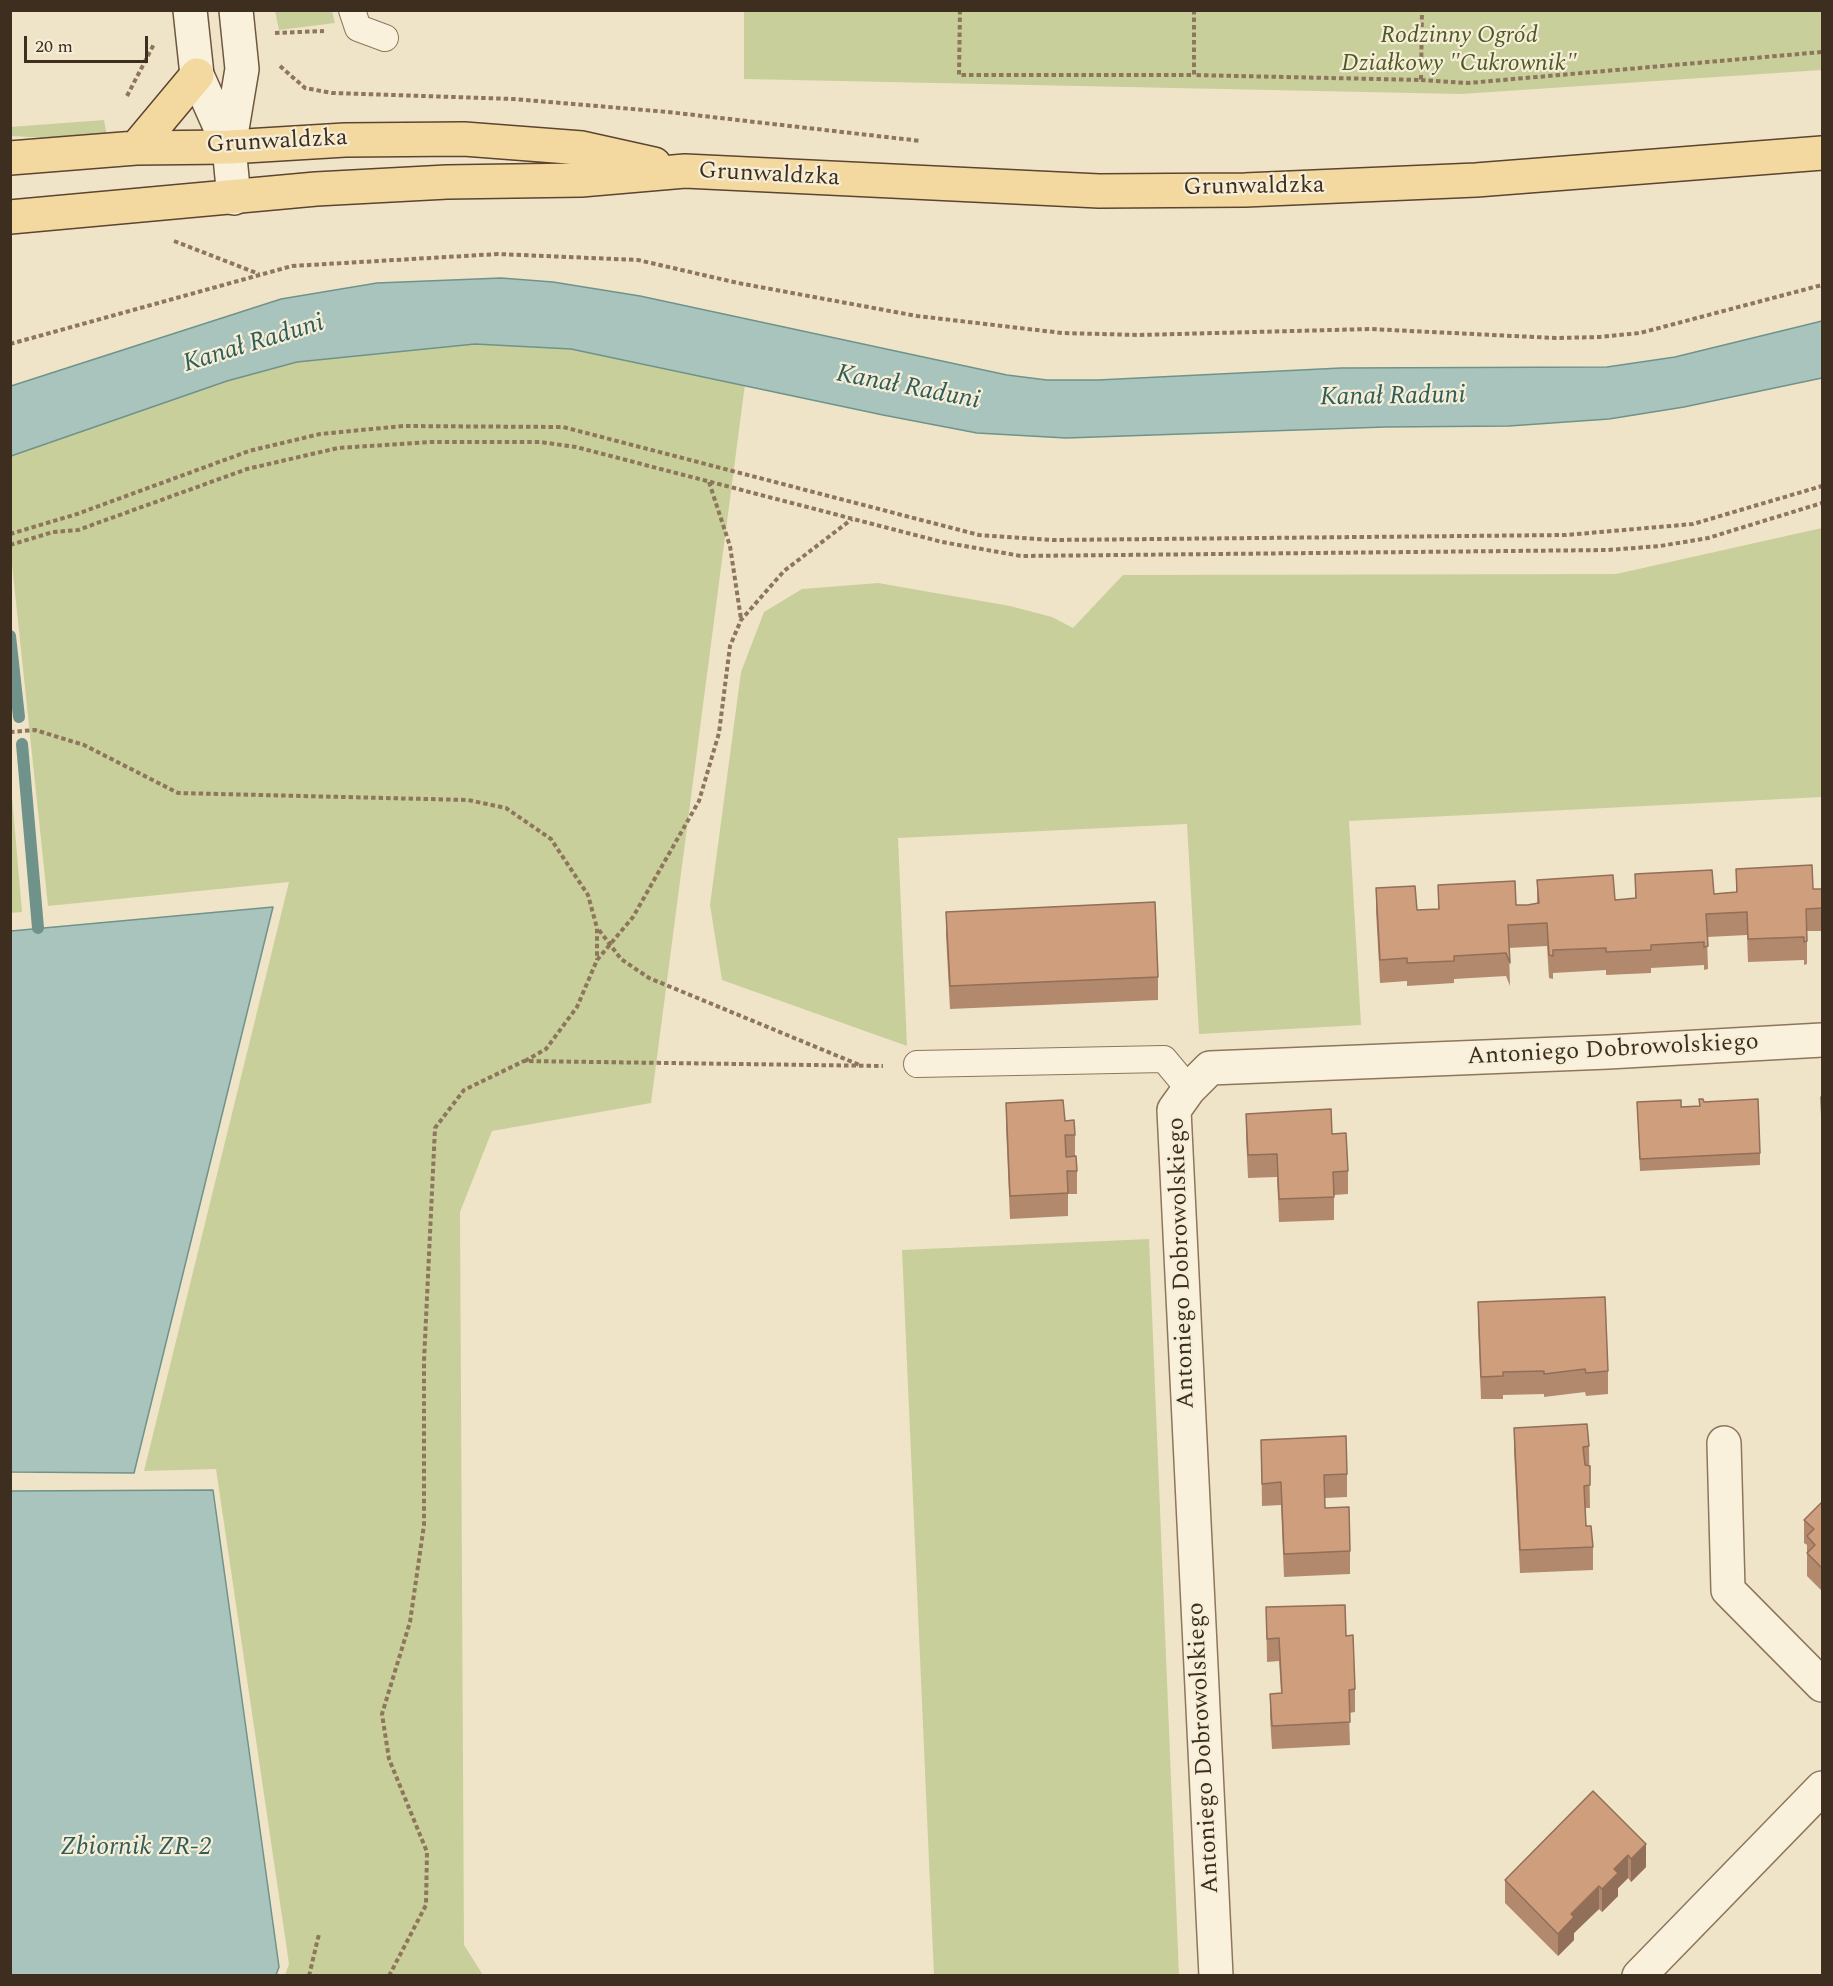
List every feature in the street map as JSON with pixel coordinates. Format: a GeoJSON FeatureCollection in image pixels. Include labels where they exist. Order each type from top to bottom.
{"type":"FeatureCollection","features":[{"type":"Feature","properties":{"kind":"main road"},"geometry":{"type":"LineString","coordinates":[[128,149],[197,75]]}},
{"type":"Feature","properties":{"kind":"main road","name":"Grunwaldzka"},"geometry":{"type":"LineString","coordinates":[[10,158],[128,149],[229,147],[345,140],[464,139],[582,148],[686,171]]}},
{"type":"Feature","properties":{"kind":"main road","name":"Grunwaldzka"},"geometry":{"type":"LineString","coordinates":[[10,217],[316,189],[447,182],[581,180],[686,171],[1099,191],[1245,190],[1476,180],[1822,153]]}},
{"type":"Feature","properties":{"kind":"street"},"geometry":{"type":"LineString","coordinates":[[190,10],[197,75],[229,147]]}},
{"type":"Feature","properties":{"kind":"street"},"geometry":{"type":"LineString","coordinates":[[234,198],[229,147],[242,69],[236,10]]}},
{"type":"Feature","properties":{"kind":"street","name":"Antoniego Dobrowolskiego"},"geometry":{"type":"LineString","coordinates":[[1216,1976],[1174,1110],[1189,1089],[1210,1068],[1608,1052],[1822,1040]]}},
{"type":"Feature","properties":{"kind":"street"},"geometry":{"type":"LineString","coordinates":[[1724,1443],[1728,1590],[1822,1685]]}},
{"type":"Feature","properties":{"kind":"street"},"geometry":{"type":"LineString","coordinates":[[1639,1976],[1822,1788]]}},
{"type":"Feature","properties":{"kind":"lane"},"geometry":{"type":"LineString","coordinates":[[355,20],[386,38]]}},
{"type":"Feature","properties":{"kind":"lane"},"geometry":{"type":"LineString","coordinates":[[917,1064],[1164,1059],[1189,1089]]}},
{"type":"Feature","properties":{"kind":"path"},"geometry":{"type":"LineString","coordinates":[[960,10],[959,75],[1194,75],[1468,83],[1822,52]]}},
{"type":"Feature","properties":{"kind":"path"},"geometry":{"type":"LineString","coordinates":[[1194,10],[1194,75]]}},
{"type":"Feature","properties":{"kind":"path"},"geometry":{"type":"LineString","coordinates":[[1421,80],[1422,10]]}},
{"type":"Feature","properties":{"kind":"path"},"geometry":{"type":"LineString","coordinates":[[272,32],[281,35],[355,20]]}},
{"type":"Feature","properties":{"kind":"path"},"geometry":{"type":"LineString","coordinates":[[122,105],[155,43]]}},
{"type":"Feature","properties":{"kind":"path"},"geometry":{"type":"LineString","coordinates":[[279,64],[305,88],[332,93],[513,99],[668,112],[811,127],[932,144]]}},
{"type":"Feature","properties":{"kind":"path"},"geometry":{"type":"LineString","coordinates":[[163,237],[260,275]]}},
{"type":"Feature","properties":{"kind":"path"},"geometry":{"type":"LineString","coordinates":[[10,344],[292,266],[498,254],[638,260],[738,283],[917,316],[1062,333],[1139,335],[1370,328],[1555,338],[1640,333],[1822,285]]}},
{"type":"Feature","properties":{"kind":"path"},"geometry":{"type":"LineString","coordinates":[[10,534],[77,514],[249,451],[320,434],[403,426],[563,427],[979,535],[1053,540],[1566,535],[1646,530],[1693,524],[1822,486]]}},
{"type":"Feature","properties":{"kind":"path"},"geometry":{"type":"LineString","coordinates":[[10,545],[53,532],[78,530],[247,469],[346,447],[430,442],[557,444],[960,546],[1031,556],[1608,550],[1689,542],[1822,503]]}},
{"type":"Feature","properties":{"kind":"path"},"geometry":{"type":"LineString","coordinates":[[709,482],[730,546],[741,620]]}},
{"type":"Feature","properties":{"kind":"path"},"geometry":{"type":"LineString","coordinates":[[389,1976],[426,1905],[427,1852],[389,1759],[382,1714],[410,1622],[424,1526],[424,1361],[435,1128],[464,1090],[546,1049],[577,1007],[597,960],[633,917],[699,801],[718,733],[730,646],[741,620],[784,571],[853,519]]}},
{"type":"Feature","properties":{"kind":"path"},"geometry":{"type":"LineString","coordinates":[[10,732],[35,730],[84,745],[178,793],[468,800],[506,808],[551,839],[588,895],[597,928],[597,960]]}},
{"type":"Feature","properties":{"kind":"path"},"geometry":{"type":"LineString","coordinates":[[597,928],[621,959],[649,978],[866,1067]]}},
{"type":"Feature","properties":{"kind":"path"},"geometry":{"type":"LineString","coordinates":[[524,1061],[866,1067],[917,1064]]}},
{"type":"Feature","properties":{"kind":"path"},"geometry":{"type":"LineString","coordinates":[[309,1976],[319,1934]]}},
{"type":"Feature","properties":{"kind":"green space"},"geometry":{"type":"Polygon","coordinates":[[[275,11],[332,11],[335,23],[279,30],[275,11]]]}},
{"type":"Feature","properties":{"kind":"green space","name":"Rodzinny Ogród Działkowy \"Cukrownik\""},"geometry":{"type":"Polygon","coordinates":[[[744,11],[1822,11],[1822,70],[1461,94],[744,79],[744,11]]]}},
{"type":"Feature","properties":{"kind":"green space"},"geometry":{"type":"Polygon","coordinates":[[[104,120],[107,136],[64,139],[11,136],[10,127],[104,120]]]}},
{"type":"Feature","properties":{"kind":"green space"},"geometry":{"type":"Polygon","coordinates":[[[475,344],[571,349],[745,384],[651,1103],[492,1131],[460,1212],[464,1945],[483,1975],[285,1975],[289,1964],[216,1469],[144,1471],[289,882],[48,906],[11,555],[10,456],[227,381],[297,362],[475,344]]]}},
{"type":"Feature","properties":{"kind":"green space"},"geometry":{"type":"Polygon","coordinates":[[[1822,528],[1822,797],[1349,821],[1361,1025],[1199,1034],[1187,824],[898,838],[907,1046],[722,980],[710,905],[741,672],[764,612],[802,589],[878,583],[1010,606],[1052,617],[1073,628],[1123,575],[1616,574],[1822,528]]]}},
{"type":"Feature","properties":{"kind":"green space"},"geometry":{"type":"Polygon","coordinates":[[[11,785],[22,912],[10,913],[11,785]]]}},
{"type":"Feature","properties":{"kind":"green space"},"geometry":{"type":"Polygon","coordinates":[[[1149,1239],[1179,1975],[934,1975],[902,1250],[1149,1239]]]}},
{"type":"Feature","properties":{"kind":"water","name":"Kanał Raduni"},"geometry":{"type":"Polygon","coordinates":[[[501,278],[553,282],[640,296],[1007,375],[1047,380],[1098,380],[1341,368],[1607,367],[1675,357],[1822,321],[1822,378],[1684,407],[1609,419],[1509,426],[1385,427],[1066,438],[977,433],[571,349],[475,344],[297,362],[227,381],[11,456],[11,386],[281,299],[377,283],[501,278]]]}},
{"type":"Feature","properties":{"kind":"water"},"geometry":{"type":"Polygon","coordinates":[[[273,907],[134,1473],[11,1472],[11,931],[273,907]]]}},
{"type":"Feature","properties":{"kind":"water","name":"Zbiornik ZR-2"},"geometry":{"type":"Polygon","coordinates":[[[213,1490],[279,1967],[276,1975],[11,1975],[11,1491],[213,1490]]]}},
{"type":"Feature","properties":{"kind":"building"},"geometry":{"type":"Polygon","coordinates":[[[1812,865],[1813,889],[1822,889],[1822,908],[1806,909],[1807,941],[1804,942],[1804,937],[1748,939],[1747,912],[1706,914],[1708,946],[1704,947],[1704,942],[1651,945],[1651,950],[1606,952],[1606,948],[1553,950],[1553,956],[1549,955],[1547,923],[1508,925],[1510,963],[1506,953],[1454,956],[1454,961],[1407,963],[1407,958],[1380,960],[1376,888],[1415,886],[1417,910],[1439,909],[1438,885],[1515,881],[1516,905],[1527,905],[1539,903],[1537,880],[1613,875],[1615,900],[1636,898],[1635,874],[1712,870],[1714,894],[1737,892],[1736,869],[1812,865]]]}},
{"type":"Feature","properties":{"kind":"building"},"geometry":{"type":"Polygon","coordinates":[[[1155,902],[1158,977],[950,986],[946,912],[1155,902]]]}},
{"type":"Feature","properties":{"kind":"building"},"geometry":{"type":"Polygon","coordinates":[[[1699,1099],[1703,1099],[1704,1102],[1758,1099],[1760,1153],[1640,1159],[1637,1102],[1681,1100],[1681,1107],[1700,1106],[1699,1099]]]}},
{"type":"Feature","properties":{"kind":"building"},"geometry":{"type":"Polygon","coordinates":[[[1063,1100],[1065,1121],[1074,1120],[1075,1135],[1065,1135],[1066,1157],[1076,1156],[1077,1171],[1067,1171],[1068,1193],[1010,1196],[1006,1103],[1063,1100]]]}},
{"type":"Feature","properties":{"kind":"building"},"geometry":{"type":"Polygon","coordinates":[[[1331,1109],[1332,1134],[1346,1133],[1348,1171],[1333,1172],[1334,1197],[1279,1199],[1277,1154],[1248,1155],[1246,1114],[1331,1109]]]}},
{"type":"Feature","properties":{"kind":"building"},"geometry":{"type":"Polygon","coordinates":[[[1605,1297],[1608,1371],[1586,1373],[1585,1369],[1544,1374],[1544,1371],[1503,1372],[1503,1376],[1481,1377],[1478,1302],[1605,1297]]]}},
{"type":"Feature","properties":{"kind":"building"},"geometry":{"type":"Polygon","coordinates":[[[1587,1424],[1589,1446],[1583,1447],[1585,1465],[1590,1466],[1590,1485],[1584,1486],[1586,1526],[1591,1526],[1593,1547],[1520,1550],[1514,1428],[1587,1424]]]}},
{"type":"Feature","properties":{"kind":"building"},"geometry":{"type":"Polygon","coordinates":[[[1346,1436],[1347,1474],[1324,1475],[1325,1508],[1349,1507],[1350,1551],[1284,1554],[1281,1482],[1262,1484],[1261,1440],[1346,1436]]]}},
{"type":"Feature","properties":{"kind":"building"},"geometry":{"type":"Polygon","coordinates":[[[1822,1502],[1822,1568],[1807,1553],[1815,1545],[1807,1536],[1814,1529],[1804,1520],[1822,1502]]]}},
{"type":"Feature","properties":{"kind":"building"},"geometry":{"type":"Polygon","coordinates":[[[1345,1605],[1346,1636],[1353,1635],[1355,1689],[1349,1690],[1350,1722],[1272,1726],[1270,1694],[1282,1693],[1279,1638],[1267,1639],[1266,1607],[1345,1605]]]}},
{"type":"Feature","properties":{"kind":"building"},"geometry":{"type":"Polygon","coordinates":[[[1593,1791],[1646,1844],[1631,1859],[1628,1855],[1614,1869],[1618,1873],[1602,1889],[1599,1886],[1571,1914],[1574,1917],[1558,1934],[1505,1880],[1593,1791]]]}},
{"type":"Feature","properties":{"kind":"waterway"},"geometry":{"type":"LineString","coordinates":[[10,636],[19,717]]}},
{"type":"Feature","properties":{"kind":"waterway"},"geometry":{"type":"LineString","coordinates":[[22,744],[38,928]]}}]}
